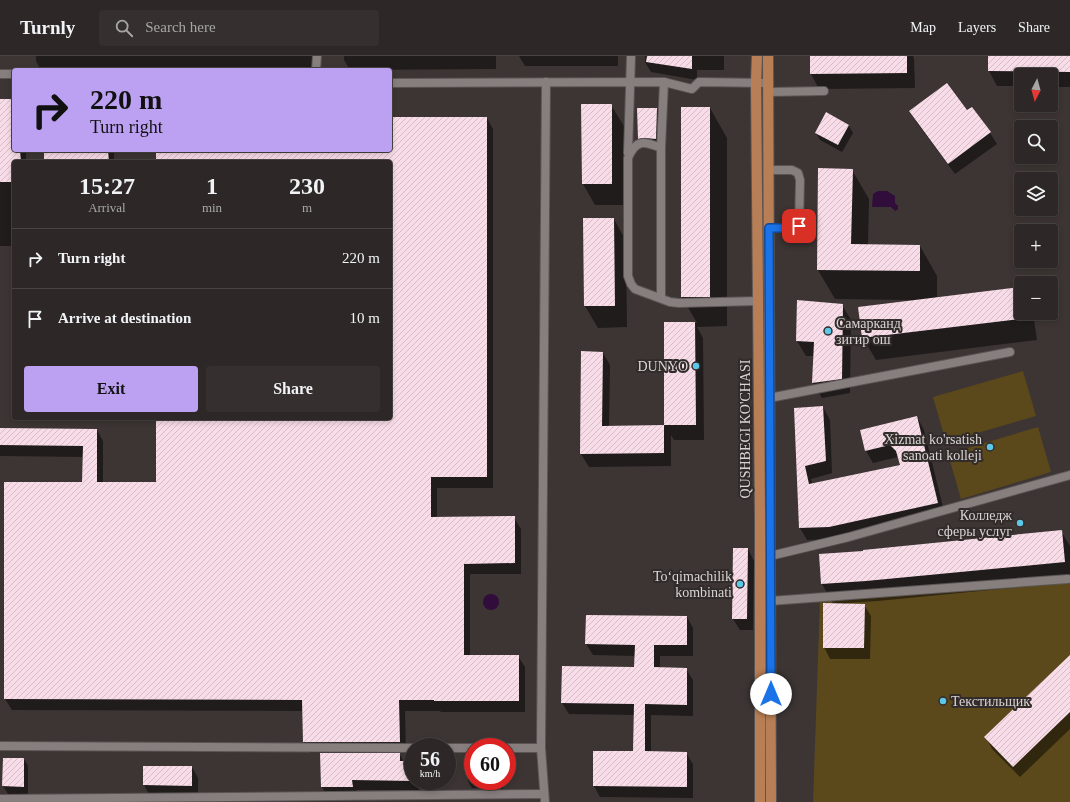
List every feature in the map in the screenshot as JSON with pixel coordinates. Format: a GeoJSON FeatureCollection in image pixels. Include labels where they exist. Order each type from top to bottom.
{"type":"FeatureCollection","features":[{"type":"Feature","properties":{"kind":"main road","name":"QUSHBEGI KO'CHASI"},"geometry":{"type":"LineString","coordinates":[[758,56],[756,83],[758,301],[765,519],[770,556],[771,802]]}},
{"type":"Feature","properties":{"kind":"main road","name":"QUSHBEGI KO'CHASI"},"geometry":{"type":"LineString","coordinates":[[760,802],[765,519],[769,398],[768,56]]}},
{"type":"Feature","properties":{"kind":"lane"},"geometry":{"type":"LineString","coordinates":[[316,68],[317,56]]}},
{"type":"Feature","properties":{"kind":"lane"},"geometry":{"type":"LineString","coordinates":[[631,56],[628,158],[628,276],[631,284],[635,289],[670,302],[758,301]]}},
{"type":"Feature","properties":{"kind":"lane"},"geometry":{"type":"LineString","coordinates":[[0,74],[12,74]]}},
{"type":"Feature","properties":{"kind":"lane"},"geometry":{"type":"LineString","coordinates":[[0,800],[544,798],[541,748],[546,82]]}},
{"type":"Feature","properties":{"kind":"lane"},"geometry":{"type":"LineString","coordinates":[[661,298],[661,148],[664,82]]}},
{"type":"Feature","properties":{"kind":"lane"},"geometry":{"type":"LineString","coordinates":[[392,83],[664,82],[692,89],[699,82],[756,83],[768,87],[824,91]]}},
{"type":"Feature","properties":{"kind":"lane"},"geometry":{"type":"LineString","coordinates":[[628,158],[633,148],[638,145],[648,143],[661,148]]}},
{"type":"Feature","properties":{"kind":"lane"},"geometry":{"type":"LineString","coordinates":[[768,170],[792,170],[798,173],[800,180],[799,226],[796,228],[769,228]]}},
{"type":"Feature","properties":{"kind":"lane"},"geometry":{"type":"LineString","coordinates":[[769,398],[1010,352]]}},
{"type":"Feature","properties":{"kind":"lane"},"geometry":{"type":"LineString","coordinates":[[770,556],[849,537],[1070,475]]}},
{"type":"Feature","properties":{"kind":"lane"},"geometry":{"type":"LineString","coordinates":[[770,601],[1068,579]]}},
{"type":"Feature","properties":{"kind":"lane"},"geometry":{"type":"LineString","coordinates":[[0,746],[404,748]]}},
{"type":"Feature","properties":{"kind":"lane"},"geometry":{"type":"LineString","coordinates":[[516,748],[541,748]]}},
{"type":"Feature","properties":{"kind":"shaded area"},"geometry":{"type":"Polygon","coordinates":[[[878,191],[887,191],[895,196],[895,203],[898,206],[898,209],[895,211],[891,207],[872,207],[873,194],[878,191]]]}},
{"type":"Feature","properties":{"kind":"shaded area"},"geometry":{"type":"Polygon","coordinates":[[[1023,371],[1036,416],[946,442],[933,397],[1023,371]]]}},
{"type":"Feature","properties":{"kind":"shaded area"},"geometry":{"type":"Polygon","coordinates":[[[1038,427],[1051,472],[961,499],[948,454],[1038,427]]]}},
{"type":"Feature","properties":{"kind":"shaded area","name":"Текстильщик"},"geometry":{"type":"Polygon","coordinates":[[[1070,582],[1070,802],[813,802],[820,600],[1070,582]]]}},
{"type":"Feature","properties":{"kind":"shaded area"},"geometry":{"type":"Polygon","coordinates":[[[491,594],[497,596],[499,602],[497,608],[491,610],[485,608],[483,602],[485,596],[491,594]]]}},
{"type":"Feature","properties":{"kind":"building"},"geometry":{"type":"Polygon","coordinates":[[[647,56],[692,56],[692,69],[646,62],[647,56]]]}},
{"type":"Feature","properties":{"kind":"building"},"geometry":{"type":"Polygon","coordinates":[[[810,56],[907,56],[907,73],[810,74],[810,56]]]}},
{"type":"Feature","properties":{"kind":"building"},"geometry":{"type":"Polygon","coordinates":[[[988,56],[1070,56],[1070,72],[1058,72],[1058,68],[1014,68],[1014,71],[988,71],[988,56]]]}},
{"type":"Feature","properties":{"kind":"building"},"geometry":{"type":"Polygon","coordinates":[[[947,83],[967,110],[972,107],[991,132],[948,164],[909,111],[947,83]]]}},
{"type":"Feature","properties":{"kind":"building"},"geometry":{"type":"Polygon","coordinates":[[[0,99],[12,99],[12,152],[20,152],[21,160],[12,160],[12,182],[0,182],[0,99]]]}},
{"type":"Feature","properties":{"kind":"building"},"geometry":{"type":"Polygon","coordinates":[[[581,104],[612,104],[612,184],[582,184],[581,104]]]}},
{"type":"Feature","properties":{"kind":"building"},"geometry":{"type":"Polygon","coordinates":[[[681,107],[710,107],[710,297],[681,297],[681,107]]]}},
{"type":"Feature","properties":{"kind":"building"},"geometry":{"type":"Polygon","coordinates":[[[637,108],[657,108],[656,139],[638,139],[637,108]]]}},
{"type":"Feature","properties":{"kind":"building"},"geometry":{"type":"Polygon","coordinates":[[[826,112],[849,125],[838,145],[815,133],[826,112]]]}},
{"type":"Feature","properties":{"kind":"building"},"geometry":{"type":"Polygon","coordinates":[[[392,117],[487,117],[487,477],[431,477],[431,517],[515,516],[515,563],[464,564],[464,655],[519,655],[519,701],[399,700],[400,742],[303,742],[302,700],[4,699],[4,482],[82,482],[83,446],[0,445],[0,428],[97,429],[97,482],[156,482],[156,420],[392,420],[392,160],[156,160],[156,152],[392,152],[392,117]]]}},
{"type":"Feature","properties":{"kind":"building"},"geometry":{"type":"Polygon","coordinates":[[[44,152],[108,152],[109,160],[44,160],[44,152]]]}},
{"type":"Feature","properties":{"kind":"building"},"geometry":{"type":"Polygon","coordinates":[[[818,168],[853,169],[851,244],[920,245],[920,271],[817,270],[818,168]]]}},
{"type":"Feature","properties":{"kind":"building"},"geometry":{"type":"Polygon","coordinates":[[[583,218],[614,218],[615,306],[584,306],[583,218]]]}},
{"type":"Feature","properties":{"kind":"building"},"geometry":{"type":"Polygon","coordinates":[[[1014,288],[1014,320],[862,338],[858,307],[1014,288]]]}},
{"type":"Feature","properties":{"kind":"building"},"geometry":{"type":"Polygon","coordinates":[[[797,300],[843,304],[842,379],[812,383],[814,342],[796,341],[797,300]]]}},
{"type":"Feature","properties":{"kind":"building"},"geometry":{"type":"Polygon","coordinates":[[[664,322],[695,322],[696,425],[664,425],[664,322]]]}},
{"type":"Feature","properties":{"kind":"building"},"geometry":{"type":"Polygon","coordinates":[[[581,351],[603,352],[602,426],[664,425],[664,453],[580,454],[581,351]]]}},
{"type":"Feature","properties":{"kind":"building"},"geometry":{"type":"Polygon","coordinates":[[[823,406],[826,461],[805,466],[809,484],[900,465],[896,451],[890,445],[865,451],[860,430],[917,416],[938,503],[829,527],[799,528],[794,408],[823,406]]]}},
{"type":"Feature","properties":{"kind":"building"},"geometry":{"type":"Polygon","coordinates":[[[1062,530],[1065,562],[821,584],[819,554],[863,551],[1062,530]]]}},
{"type":"Feature","properties":{"kind":"building","name":"Toʻqimachilik kombinati"},"geometry":{"type":"Polygon","coordinates":[[[733,548],[748,548],[747,619],[732,619],[733,548]]]}},
{"type":"Feature","properties":{"kind":"building"},"geometry":{"type":"Polygon","coordinates":[[[823,603],[865,604],[864,648],[823,648],[823,603]]]}},
{"type":"Feature","properties":{"kind":"building"},"geometry":{"type":"Polygon","coordinates":[[[586,615],[687,616],[687,645],[654,645],[654,667],[687,668],[687,705],[645,704],[645,751],[687,752],[687,787],[593,786],[593,751],[633,751],[634,704],[561,703],[562,666],[634,667],[635,645],[585,644],[586,615]]]}},
{"type":"Feature","properties":{"kind":"building"},"geometry":{"type":"Polygon","coordinates":[[[1070,655],[1070,712],[1013,767],[984,737],[1070,655]]]}},
{"type":"Feature","properties":{"kind":"building"},"geometry":{"type":"Polygon","coordinates":[[[320,753],[400,753],[400,761],[404,761],[404,781],[352,780],[353,787],[321,787],[320,753]]]}},
{"type":"Feature","properties":{"kind":"building"},"geometry":{"type":"Polygon","coordinates":[[[3,758],[24,758],[24,787],[2,786],[3,758]]]}},
{"type":"Feature","properties":{"kind":"building"},"geometry":{"type":"Polygon","coordinates":[[[143,766],[192,766],[192,786],[143,785],[143,766]]]}},
{"type":"Feature","properties":{"kind":"place","name":"Самарканд зигир ош"},"geometry":{"type":"Point","coordinates":[828,331]}},
{"type":"Feature","properties":{"kind":"place","name":"DUNYO"},"geometry":{"type":"Point","coordinates":[696,366]}},
{"type":"Feature","properties":{"kind":"place","name":"Xizmat ko'rsatish sanoati kolleji"},"geometry":{"type":"Point","coordinates":[990,447]}},
{"type":"Feature","properties":{"kind":"place","name":"Колледж сферы услуг"},"geometry":{"type":"Point","coordinates":[1020,523]}},
{"type":"Feature","properties":{"kind":"place","name":"Toʻqimachilik kombinati"},"geometry":{"type":"Point","coordinates":[740,584]}},
{"type":"Feature","properties":{"kind":"place","name":"Текстильщик"},"geometry":{"type":"Point","coordinates":[943,701]}},
{"type":"Feature","properties":{"kind":"route"},"geometry":{"type":"LineString","coordinates":[[771,694],[769,228],[796,228],[799,226]]}}]}
